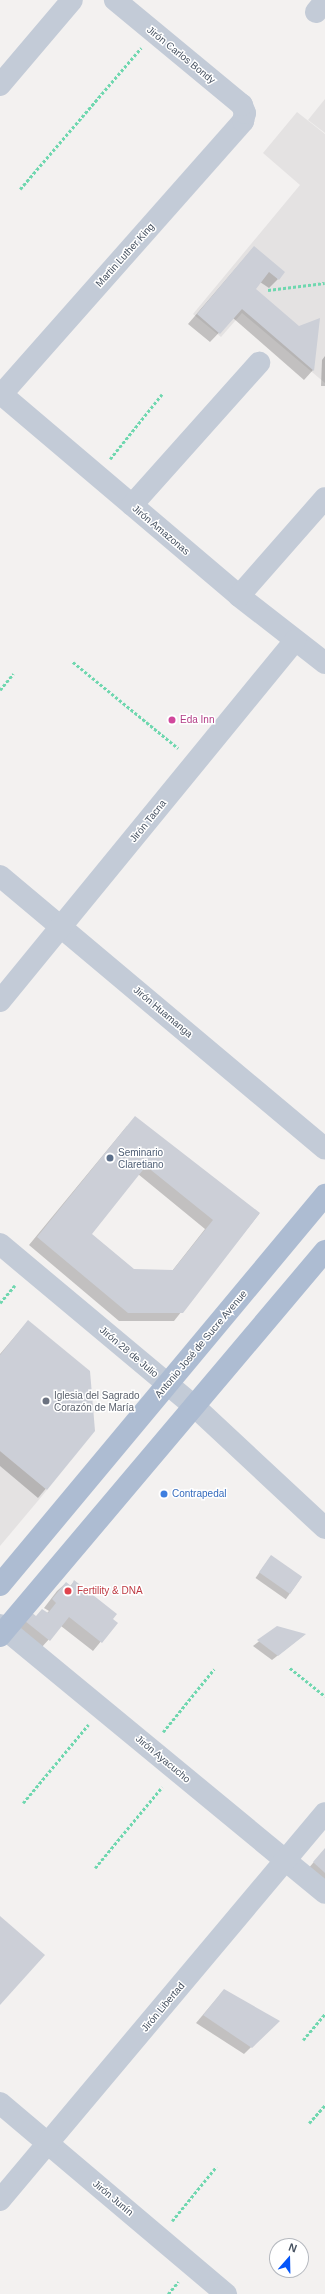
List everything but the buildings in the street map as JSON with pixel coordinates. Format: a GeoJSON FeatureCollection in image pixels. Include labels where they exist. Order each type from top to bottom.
{"type":"FeatureCollection","features":[{"type":"Feature","properties":{"kind":"main road","name":"Antonio José de Sucre Avenue"},"geometry":{"type":"LineString","coordinates":[[0,1586],[325,1195]]}},
{"type":"Feature","properties":{"kind":"main road"},"geometry":{"type":"LineString","coordinates":[[2,1630],[194,1406],[325,1250]]}},
{"type":"Feature","properties":{"kind":"street"},"geometry":{"type":"LineString","coordinates":[[0,85],[72,0]]}},
{"type":"Feature","properties":{"kind":"street","name":"Jirón Carlos Bondy"},"geometry":{"type":"LineString","coordinates":[[115,0],[242,105],[245,113]]}},
{"type":"Feature","properties":{"kind":"street","name":"Martin Luther King"},"geometry":{"type":"LineString","coordinates":[[0,394],[243,122],[245,113]]}},
{"type":"Feature","properties":{"kind":"street"},"geometry":{"type":"LineString","coordinates":[[132,505],[259,363]]}},
{"type":"Feature","properties":{"kind":"street","name":"Jirón Amazonas"},"geometry":{"type":"LineString","coordinates":[[0,394],[239,596],[325,663]]}},
{"type":"Feature","properties":{"kind":"street"},"geometry":{"type":"LineString","coordinates":[[239,596],[325,498]]}},
{"type":"Feature","properties":{"kind":"street","name":"Jirón Tacna"},"geometry":{"type":"LineString","coordinates":[[0,1001],[295,640]]}},
{"type":"Feature","properties":{"kind":"street","name":"Jirón Huamanga"},"geometry":{"type":"LineString","coordinates":[[0,876],[325,1148]]}},
{"type":"Feature","properties":{"kind":"street","name":"Jirón 28 de Julio"},"geometry":{"type":"LineString","coordinates":[[1,1245],[194,1406],[325,1528]]}},
{"type":"Feature","properties":{"kind":"street","name":"Jirón Ayacucho"},"geometry":{"type":"LineString","coordinates":[[2,1630],[102,1708],[325,1894]]}},
{"type":"Feature","properties":{"kind":"street","name":"Jirón Libertad"},"geometry":{"type":"LineString","coordinates":[[0,2200],[325,1812]]}},
{"type":"Feature","properties":{"kind":"street","name":"Jirón Junín"},"geometry":{"type":"LineString","coordinates":[[0,2103],[226,2294]]}},
{"type":"Feature","properties":{"kind":"path"},"geometry":{"type":"LineString","coordinates":[[20,189],[140,50]]}},
{"type":"Feature","properties":{"kind":"path"},"geometry":{"type":"LineString","coordinates":[[268,290],[325,283]]}},
{"type":"Feature","properties":{"kind":"path"},"geometry":{"type":"LineString","coordinates":[[97,475],[162,394]]}},
{"type":"Feature","properties":{"kind":"path"},"geometry":{"type":"LineString","coordinates":[[73,662],[196,763]]}},
{"type":"Feature","properties":{"kind":"path"},"geometry":{"type":"LineString","coordinates":[[0,690],[13,674]]}},
{"type":"Feature","properties":{"kind":"path"},"geometry":{"type":"LineString","coordinates":[[290,1668],[325,1696]]}},
{"type":"Feature","properties":{"kind":"path"},"geometry":{"type":"LineString","coordinates":[[150,1748],[214,1669]]}},
{"type":"Feature","properties":{"kind":"path"},"geometry":{"type":"LineString","coordinates":[[23,1803],[102,1708]]}},
{"type":"Feature","properties":{"kind":"path"},"geometry":{"type":"LineString","coordinates":[[94,1868],[176,1770]]}},
{"type":"Feature","properties":{"kind":"path"},"geometry":{"type":"LineString","coordinates":[[303,2040],[325,2014]]}},
{"type":"Feature","properties":{"kind":"path"},"geometry":{"type":"LineString","coordinates":[[309,2123],[325,2105]]}},
{"type":"Feature","properties":{"kind":"path"},"geometry":{"type":"LineString","coordinates":[[159,2237],[216,2167]]}},
{"type":"Feature","properties":{"kind":"shaded area"},"geometry":{"type":"Polygon","coordinates":[[[325,99],[325,133],[308,120],[325,99]]]}},
{"type":"Feature","properties":{"kind":"shaded area"},"geometry":{"type":"Polygon","coordinates":[[[297,112],[325,134],[325,383],[242,313],[221,337],[193,314],[300,185],[263,153],[297,112]]]}},
{"type":"Feature","properties":{"kind":"shaded area"},"geometry":{"type":"Polygon","coordinates":[[[0,1451],[47,1490],[0,1546],[0,1451]]]}},
{"type":"Feature","properties":{"kind":"place","name":"Eda Inn"},"geometry":{"type":"Point","coordinates":[172,720]}},
{"type":"Feature","properties":{"kind":"place","name":"Seminario Claretiano"},"geometry":{"type":"Point","coordinates":[110,1158]}},
{"type":"Feature","properties":{"kind":"place","name":"Iglesia del Sagrado Corazón de María"},"geometry":{"type":"Point","coordinates":[46,1401]}},
{"type":"Feature","properties":{"kind":"place","name":"Contrapedal"},"geometry":{"type":"Point","coordinates":[164,1494]}},
{"type":"Feature","properties":{"kind":"place","name":"Fertility & DNA"},"geometry":{"type":"Point","coordinates":[68,1591]}}]}
